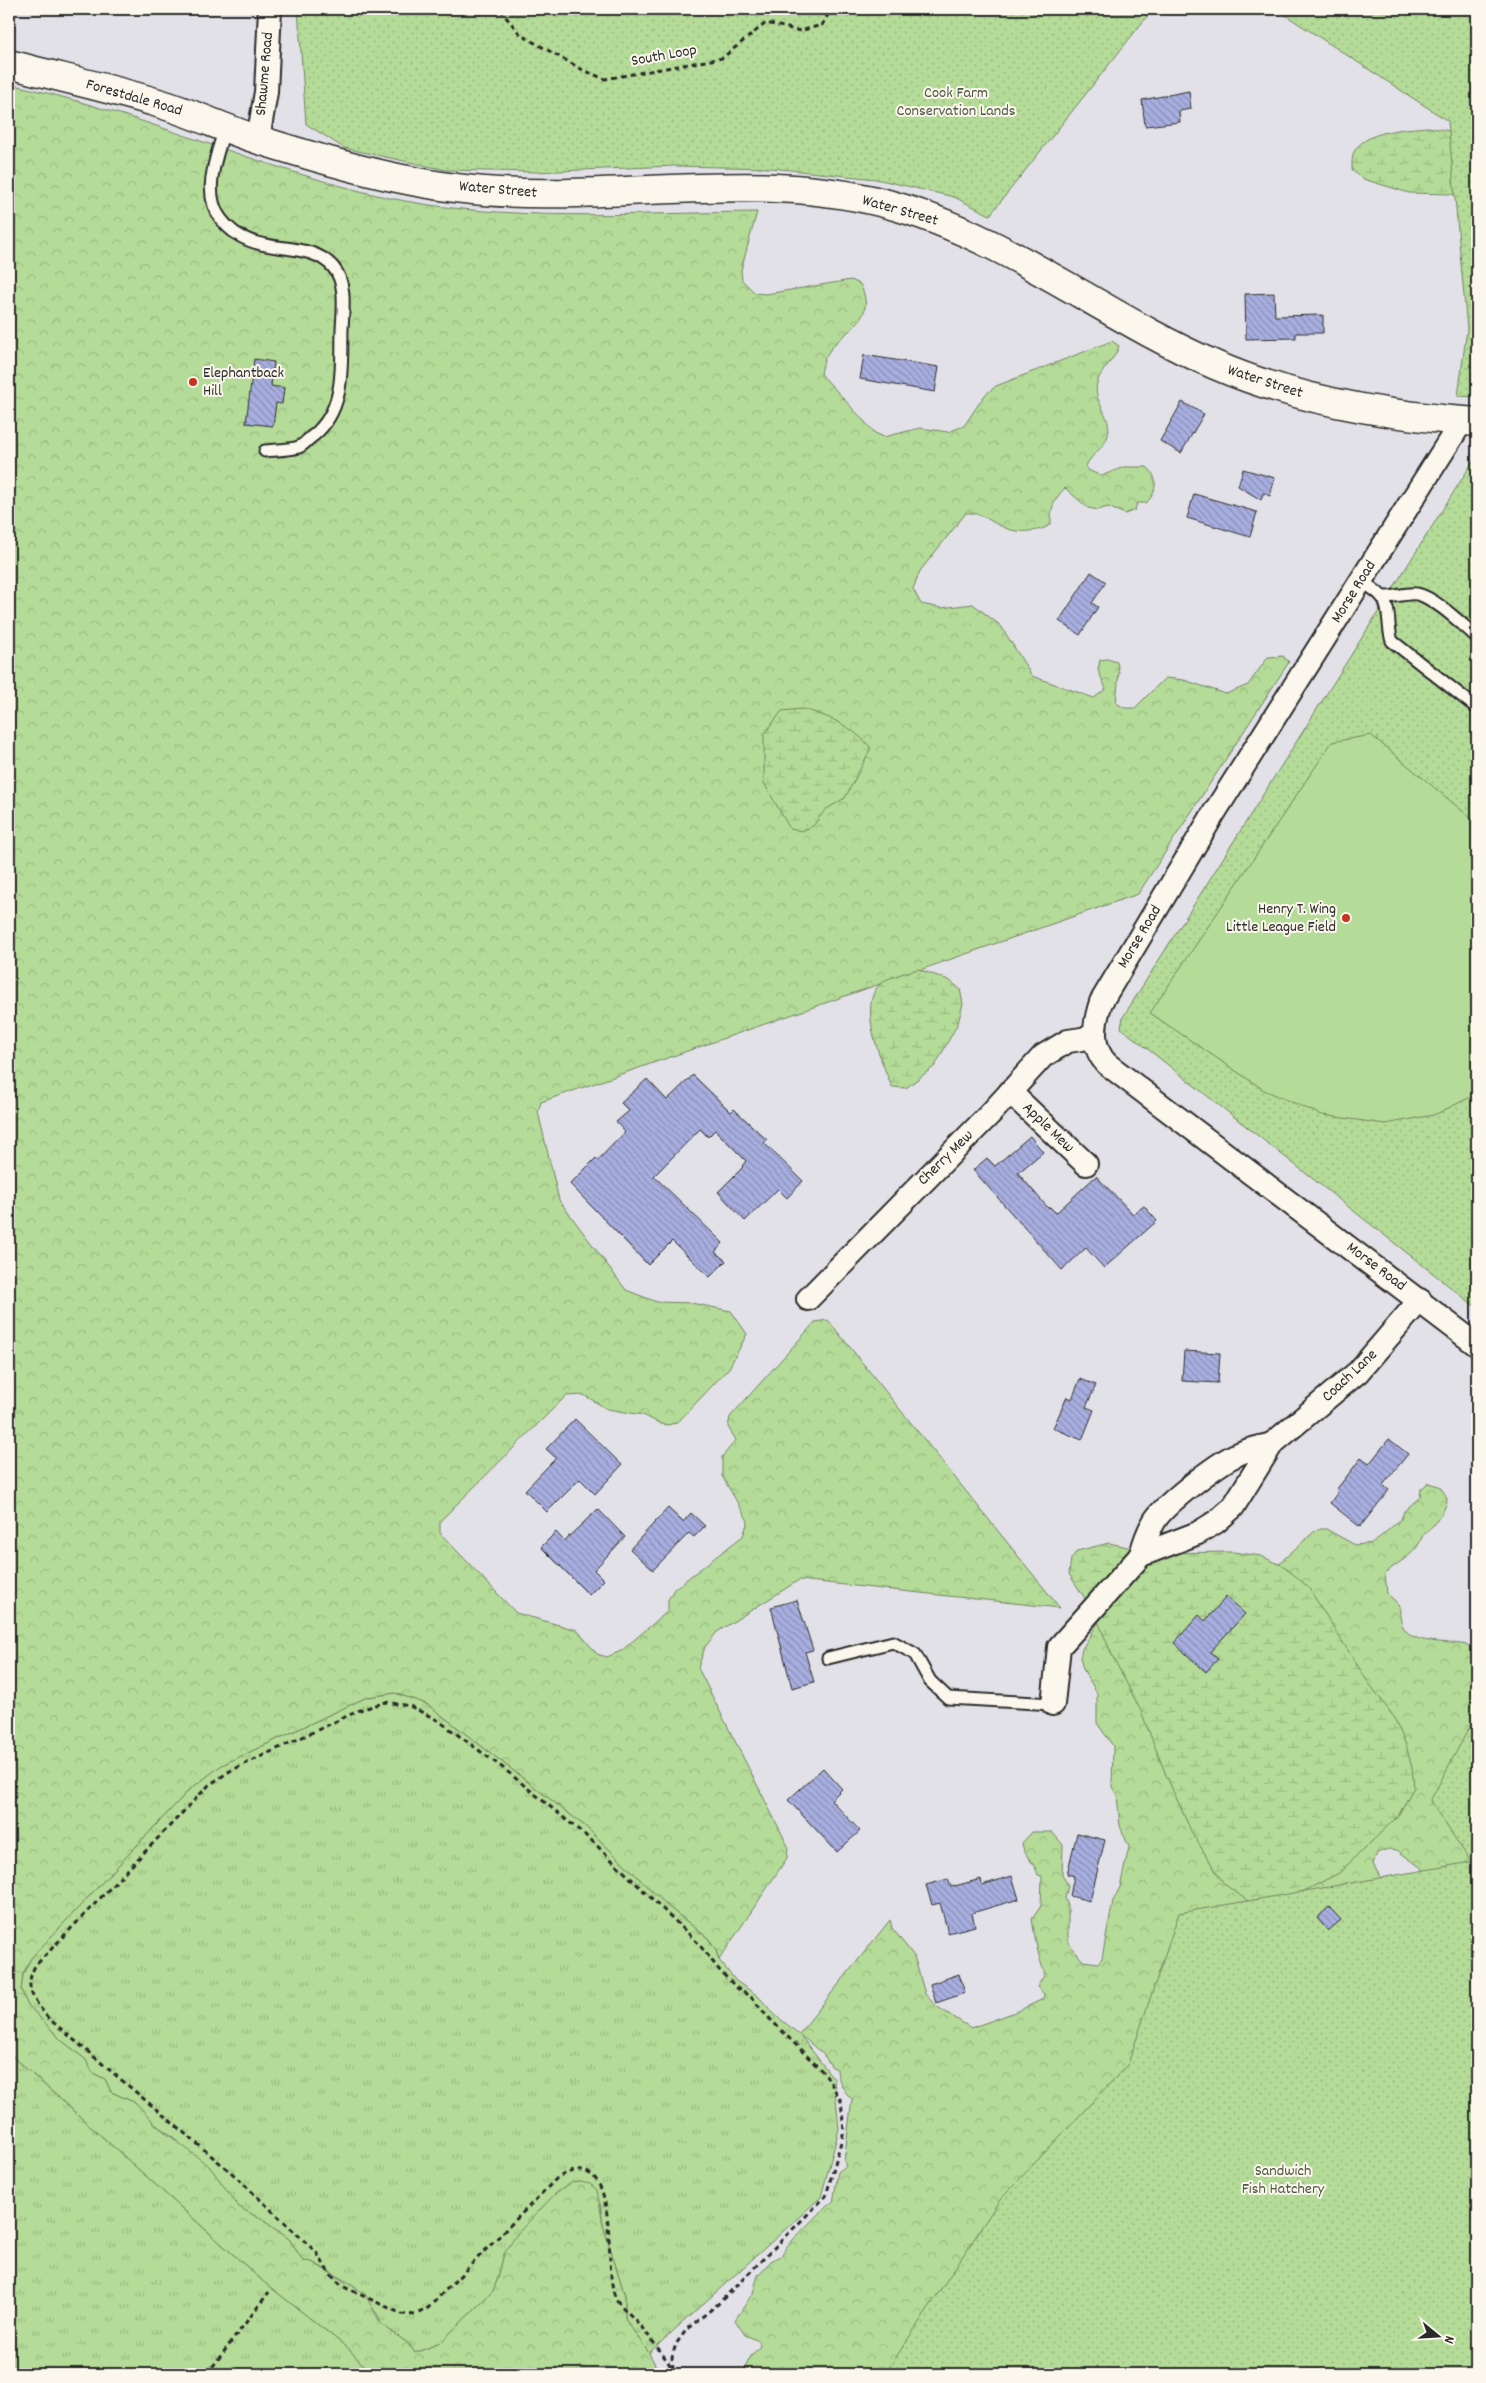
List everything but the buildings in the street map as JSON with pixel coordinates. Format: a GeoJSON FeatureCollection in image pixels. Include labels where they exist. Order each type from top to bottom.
{"type":"FeatureCollection","features":[{"type":"Feature","properties":{"kind":"main road","name":"Forestdale Road"},"geometry":{"type":"LineString","coordinates":[[9,64],[160,104],[258,140]]}},
{"type":"Feature","properties":{"kind":"main road","name":"Water Street"},"geometry":{"type":"LineString","coordinates":[[258,140],[353,167],[416,181],[482,191],[562,195],[744,187],[825,193],[881,202],[919,214],[984,240],[1179,347],[1251,380],[1323,401],[1358,408],[1470,421]]}},
{"type":"Feature","properties":{"kind":"street","name":"Shawme Road"},"geometry":{"type":"LineString","coordinates":[[258,140],[266,92],[270,9]]}},
{"type":"Feature","properties":{"kind":"street","name":"Morse Road"},"geometry":{"type":"LineString","coordinates":[[1470,421],[1360,580],[1214,813],[1101,1002],[1097,1014],[1095,1037],[1099,1056],[1107,1064],[1477,1345]]}},
{"type":"Feature","properties":{"kind":"street","name":"Cherry Mew"},"geometry":{"type":"LineString","coordinates":[[808,1299],[1043,1056],[1068,1041],[1095,1037]]}},
{"type":"Feature","properties":{"kind":"street","name":"Apple Mew"},"geometry":{"type":"LineString","coordinates":[[1010,1092],[1086,1164]]}},
{"type":"Feature","properties":{"kind":"street","name":"Coach Lane"},"geometry":{"type":"LineString","coordinates":[[1053,1704],[1059,1647],[1141,1556],[1198,1533],[1216,1522],[1233,1507],[1272,1444],[1358,1372],[1420,1300]]}},
{"type":"Feature","properties":{"kind":"street","name":"Coach Lane"},"geometry":{"type":"LineString","coordinates":[[1141,1556],[1146,1537],[1155,1519],[1168,1506],[1226,1460],[1240,1453],[1272,1444]]}},
{"type":"Feature","properties":{"kind":"lane"},"geometry":{"type":"LineString","coordinates":[[225,128],[214,168],[211,190],[220,218],[246,240],[262,246],[313,253],[331,265],[340,275],[343,295],[340,395],[331,416],[319,431],[299,446],[265,451]]}},
{"type":"Feature","properties":{"kind":"lane"},"geometry":{"type":"LineString","coordinates":[[1360,580],[1382,597],[1388,612],[1388,631],[1392,641],[1477,708]]}},
{"type":"Feature","properties":{"kind":"lane"},"geometry":{"type":"LineString","coordinates":[[1382,597],[1396,598],[1416,594],[1426,597],[1477,637]]}},
{"type":"Feature","properties":{"kind":"lane"},"geometry":{"type":"LineString","coordinates":[[828,1658],[894,1642],[915,1654],[930,1681],[948,1698],[1053,1704]]}},
{"type":"Feature","properties":{"kind":"path","name":"South Loop"},"geometry":{"type":"LineString","coordinates":[[502,9],[505,16],[522,35],[574,65],[605,79],[722,58],[766,23],[800,31],[822,25],[831,9]]}},
{"type":"Feature","properties":{"kind":"path"},"geometry":{"type":"LineString","coordinates":[[672,2369],[672,2357],[676,2344],[687,2329],[718,2304],[826,2196],[844,2131],[841,2101],[826,2075],[766,2015],[752,1998],[737,1988],[720,1971],[698,1943],[643,1888],[584,1834],[503,1768],[439,1721],[410,1706],[386,1702],[360,1710],[230,1771],[209,1785],[35,1966],[29,1976],[29,1989],[48,2018],[233,2174],[317,2253],[329,2273],[342,2286],[402,2314],[416,2314],[428,2308],[557,2178],[571,2171],[586,2172],[598,2181],[605,2197],[616,2299],[638,2323],[672,2369],[676,2374]]}},
{"type":"Feature","properties":{"kind":"path"},"geometry":{"type":"LineString","coordinates":[[207,2374],[269,2292]]}},
{"type":"Feature","properties":{"kind":"green space","name":"Cook Farm Conservation Lands"},"geometry":{"type":"Polygon","coordinates":[[[298,9],[1153,9],[990,215],[954,197],[876,179],[771,168],[674,166],[535,172],[446,170],[344,148],[306,124],[298,9]]]}},
{"type":"Feature","properties":{"kind":"green space"},"geometry":{"type":"Polygon","coordinates":[[[1276,9],[1477,9],[1477,397],[1458,396],[1467,329],[1448,121],[1276,9]]]}},
{"type":"Feature","properties":{"kind":"green space"},"geometry":{"type":"Polygon","coordinates":[[[9,84],[57,95],[104,109],[337,185],[385,197],[431,205],[477,210],[570,215],[757,212],[741,270],[742,280],[755,293],[766,294],[851,280],[860,284],[865,297],[865,308],[855,325],[831,348],[825,358],[821,374],[875,433],[884,437],[920,428],[948,432],[964,426],[984,396],[996,386],[1112,341],[1119,346],[1099,378],[1096,390],[1108,422],[1108,435],[1104,444],[1086,466],[1088,470],[1101,476],[1124,467],[1147,467],[1155,480],[1154,490],[1150,499],[1146,503],[1137,503],[1135,510],[1125,514],[1108,507],[1098,510],[1088,508],[1065,488],[1054,504],[1051,524],[1043,529],[1029,531],[1010,530],[974,513],[966,513],[920,571],[913,589],[921,604],[941,608],[973,604],[1001,626],[1032,676],[1094,698],[1106,689],[1098,670],[1100,660],[1107,659],[1117,662],[1119,672],[1116,703],[1125,708],[1135,708],[1165,678],[1184,680],[1226,694],[1248,685],[1268,657],[1283,656],[1289,662],[1138,894],[541,1102],[538,1112],[559,1200],[626,1290],[657,1302],[691,1303],[731,1311],[747,1334],[729,1368],[679,1421],[669,1425],[661,1424],[643,1415],[607,1409],[584,1395],[566,1396],[440,1521],[440,1533],[516,1613],[577,1630],[597,1654],[607,1657],[621,1651],[668,1611],[668,1600],[674,1589],[743,1536],[748,1521],[722,1476],[722,1457],[736,1440],[728,1427],[730,1417],[815,1322],[828,1320],[1060,1608],[799,1580],[717,1632],[705,1647],[698,1668],[788,1846],[787,1858],[719,1960],[716,1950],[708,1938],[671,1909],[585,1826],[427,1704],[395,1693],[367,1697],[222,1765],[189,1790],[31,1958],[23,1974],[21,1990],[27,2004],[61,2040],[85,2059],[93,2073],[105,2079],[111,2092],[136,2103],[156,2125],[210,2167],[239,2207],[264,2221],[289,2239],[303,2261],[312,2262],[365,2294],[381,2324],[409,2344],[415,2353],[440,2343],[493,2291],[504,2254],[517,2234],[556,2193],[571,2183],[581,2182],[590,2184],[597,2190],[603,2225],[625,2296],[625,2319],[649,2353],[660,2374],[371,2374],[348,2348],[265,2283],[9,2053],[9,84]]]}},
{"type":"Feature","properties":{"kind":"green space"},"geometry":{"type":"Polygon","coordinates":[[[1428,127],[1455,132],[1477,200],[1451,194],[1409,193],[1363,179],[1352,170],[1353,154],[1358,146],[1366,140],[1386,132],[1428,127]]]}},
{"type":"Feature","properties":{"kind":"green space"},"geometry":{"type":"Polygon","coordinates":[[[1477,459],[1477,1308],[1121,1028],[1123,1017],[1472,463],[1477,459]]]}},
{"type":"Feature","properties":{"kind":"green space"},"geometry":{"type":"Polygon","coordinates":[[[802,709],[840,723],[864,740],[871,748],[845,798],[825,810],[813,826],[802,831],[790,829],[764,783],[764,734],[782,711],[802,709]]]}},
{"type":"Feature","properties":{"kind":"green space","name":"Henry T. Wing Little League Field"},"geometry":{"type":"Polygon","coordinates":[[[1371,735],[1477,823],[1477,1094],[1434,1115],[1385,1124],[1322,1115],[1264,1090],[1150,1013],[1332,742],[1371,735]]]}},
{"type":"Feature","properties":{"kind":"green space"},"geometry":{"type":"Polygon","coordinates":[[[918,969],[949,980],[960,989],[963,1004],[958,1023],[935,1066],[906,1088],[892,1087],[882,1063],[873,1032],[871,1002],[875,990],[884,981],[918,969]]]}},
{"type":"Feature","properties":{"kind":"green space"},"geometry":{"type":"Polygon","coordinates":[[[1428,1483],[1439,1486],[1446,1495],[1447,1503],[1438,1518],[1423,1534],[1417,1547],[1385,1574],[1387,1593],[1400,1606],[1401,1621],[1406,1631],[1415,1637],[1477,1648],[1477,1894],[1427,1872],[1397,1850],[1388,1849],[1377,1853],[1373,1864],[1383,1882],[1477,2374],[742,2374],[751,2356],[760,2346],[759,2341],[745,2335],[735,2320],[753,2293],[758,2275],[771,2261],[781,2256],[787,2246],[827,2205],[833,2203],[838,2172],[846,2166],[844,2161],[852,2099],[846,2093],[838,2077],[837,2069],[832,2067],[823,2054],[799,2034],[890,1920],[892,1928],[914,1956],[925,1994],[936,2006],[971,2028],[1018,2011],[1043,1999],[1044,1994],[1037,1987],[1045,1974],[1032,1919],[1041,1906],[1042,1876],[1038,1875],[1022,1843],[1032,1832],[1052,1832],[1063,1845],[1062,1874],[1068,1886],[1065,1898],[1068,1906],[1068,1942],[1083,1961],[1098,1963],[1102,1958],[1113,1901],[1120,1887],[1129,1847],[1120,1826],[1117,1795],[1112,1787],[1113,1746],[1097,1723],[1097,1693],[1083,1669],[1080,1658],[1082,1649],[1102,1616],[1275,1567],[1317,1529],[1326,1529],[1355,1545],[1373,1543],[1401,1519],[1404,1511],[1420,1497],[1421,1489],[1428,1483]]]}},
{"type":"Feature","properties":{"kind":"green space"},"geometry":{"type":"Polygon","coordinates":[[[1109,1543],[1155,1553],[1233,1552],[1261,1556],[1285,1567],[1308,1587],[1368,1682],[1394,1717],[1406,1745],[1412,1768],[1414,1787],[1398,1816],[1339,1873],[1283,1902],[1258,1908],[1224,1884],[1192,1833],[1166,1775],[1141,1711],[1112,1655],[1095,1614],[1069,1574],[1071,1559],[1077,1551],[1109,1543]]]}},
{"type":"Feature","properties":{"kind":"green space"},"geometry":{"type":"Polygon","coordinates":[[[395,1693],[427,1704],[585,1826],[671,1909],[708,1938],[716,1950],[719,1960],[736,1981],[758,1996],[774,2014],[799,2034],[834,2079],[839,2129],[821,2197],[649,2353],[625,2319],[625,2296],[603,2225],[600,2203],[504,2254],[493,2291],[440,2343],[415,2353],[409,2344],[381,2324],[378,2315],[355,2286],[312,2262],[303,2261],[289,2239],[264,2221],[239,2207],[172,2136],[156,2125],[136,2103],[111,2092],[105,2079],[93,2073],[85,2059],[61,2040],[27,2004],[21,1990],[23,1974],[31,1958],[189,1790],[222,1765],[367,1697],[395,1693]]]}},
{"type":"Feature","properties":{"kind":"green space","name":"Sandwich Fish Hatchery"},"geometry":{"type":"Polygon","coordinates":[[[1477,1713],[1477,2374],[885,2374],[999,2201],[1128,2064],[1179,1913],[1471,1862],[1430,1801],[1477,1713]]]}},
{"type":"Feature","properties":{"kind":"green space"},"geometry":{"type":"Polygon","coordinates":[[[9,2053],[265,2283],[348,2348],[371,2374],[9,2374],[9,2053]]]}},
{"type":"Feature","properties":{"kind":"place","name":"Elephantback Hill"},"geometry":{"type":"Point","coordinates":[193,382]}},
{"type":"Feature","properties":{"kind":"place","name":"Henry T. Wing Little League Field"},"geometry":{"type":"Point","coordinates":[1346,918]}}]}
